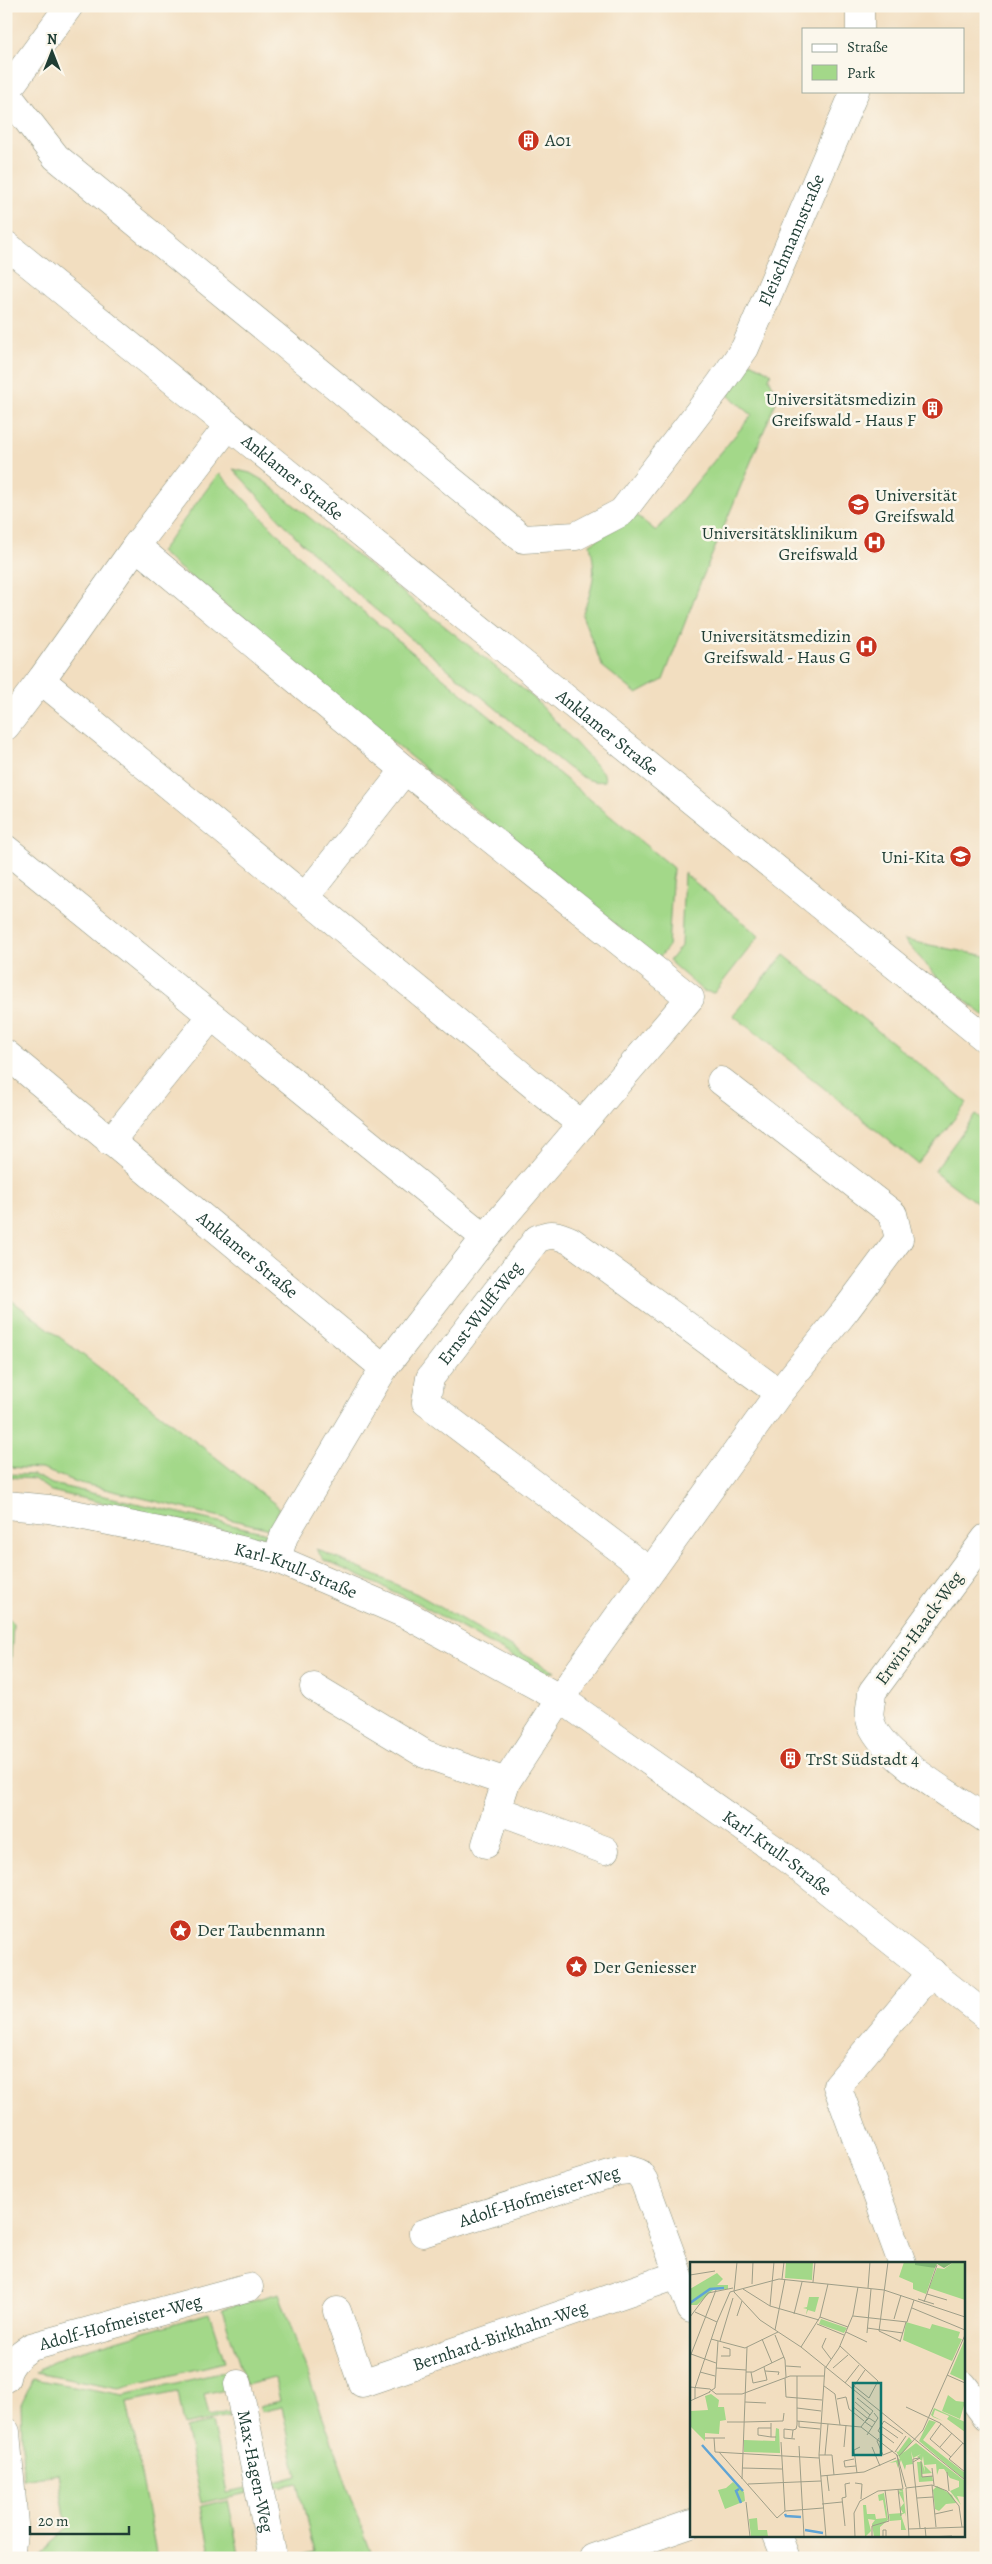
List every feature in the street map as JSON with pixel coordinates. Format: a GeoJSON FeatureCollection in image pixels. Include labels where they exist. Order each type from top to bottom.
{"type":"FeatureCollection","features":[{"type":"Feature","properties":{"kind":"street"},"geometry":{"type":"LineString","coordinates":[[6,92],[69,6]]}},
{"type":"Feature","properties":{"kind":"street"},"geometry":{"type":"LineString","coordinates":[[860,6],[860,28]]}},
{"type":"Feature","properties":{"kind":"street","name":"Fleischmannstraße"},"geometry":{"type":"LineString","coordinates":[[6,92],[56,157],[523,539],[576,536],[622,512],[720,384],[745,348],[855,92]]}},
{"type":"Feature","properties":{"kind":"street","name":"Anklamer Straße"},"geometry":{"type":"LineString","coordinates":[[6,245],[986,1040]]}},
{"type":"Feature","properties":{"kind":"street","name":"Anklamer Straße"},"geometry":{"type":"LineString","coordinates":[[6,726],[136,546],[228,426]]}},
{"type":"Feature","properties":{"kind":"street"},"geometry":{"type":"LineString","coordinates":[[136,546],[405,770],[690,998],[485,1238],[384,1368],[284,1536],[277,1559]]}},
{"type":"Feature","properties":{"kind":"street"},"geometry":{"type":"LineString","coordinates":[[41,680],[582,1124]]}},
{"type":"Feature","properties":{"kind":"street"},"geometry":{"type":"LineString","coordinates":[[305,897],[405,770]]}},
{"type":"Feature","properties":{"kind":"street"},"geometry":{"type":"LineString","coordinates":[[6,849],[485,1238]]}},
{"type":"Feature","properties":{"kind":"street"},"geometry":{"type":"LineString","coordinates":[[110,1142],[211,1017]]}},
{"type":"Feature","properties":{"kind":"street","name":"Anklamer Straße"},"geometry":{"type":"LineString","coordinates":[[6,1054],[384,1368]]}},
{"type":"Feature","properties":{"kind":"street"},"geometry":{"type":"LineString","coordinates":[[486,1844],[506,1782],[561,1699],[649,1571],[779,1393],[846,1310],[899,1239],[893,1214],[721,1081]]}},
{"type":"Feature","properties":{"kind":"street","name":"Ernst-Wulff-Weg"},"geometry":{"type":"LineString","coordinates":[[649,1571],[426,1402],[430,1378],[537,1239],[546,1234],[556,1234],[571,1241],[779,1393]]}},
{"type":"Feature","properties":{"kind":"street","name":"Karl-Krull-Straße"},"geometry":{"type":"LineString","coordinates":[[6,1505],[58,1511],[184,1536],[277,1559],[407,1615],[561,1699],[788,1859],[986,2016]]}},
{"type":"Feature","properties":{"kind":"street","name":"Erwin-Haack-Weg"},"geometry":{"type":"LineString","coordinates":[[986,1538],[872,1692],[870,1718],[880,1740],[900,1759],[986,1819]]}},
{"type":"Feature","properties":{"kind":"street"},"geometry":{"type":"LineString","coordinates":[[314,1687],[425,1754],[506,1782]]}},
{"type":"Feature","properties":{"kind":"street"},"geometry":{"type":"LineString","coordinates":[[497,1810],[604,1850]]}},
{"type":"Feature","properties":{"kind":"street"},"geometry":{"type":"LineString","coordinates":[[902,2262],[837,2086],[932,1972]]}},
{"type":"Feature","properties":{"kind":"street","name":"Adolf-Hofmeister-Weg"},"geometry":{"type":"LineString","coordinates":[[423,2233],[630,2170],[639,2173],[644,2181],[678,2275]]}},
{"type":"Feature","properties":{"kind":"street"},"geometry":{"type":"LineString","coordinates":[[678,2275],[690,2306]]}},
{"type":"Feature","properties":{"kind":"street","name":"Bernhard-Birkhahn-Weg"},"geometry":{"type":"LineString","coordinates":[[337,2311],[362,2383],[678,2275]]}},
{"type":"Feature","properties":{"kind":"street","name":"Adolf-Hofmeister-Weg"},"geometry":{"type":"LineString","coordinates":[[6,2378],[7,2372],[16,2357],[31,2347],[250,2287]]}},
{"type":"Feature","properties":{"kind":"street","name":"Max-Hagen-Weg"},"geometry":{"type":"LineString","coordinates":[[238,2384],[273,2558]]}},
{"type":"Feature","properties":{"kind":"street"},"geometry":{"type":"LineString","coordinates":[[964,2386],[986,2416]]}},
{"type":"Feature","properties":{"kind":"street"},"geometry":{"type":"LineString","coordinates":[[6,2432],[14,2524],[10,2558]]}},
{"type":"Feature","properties":{"kind":"street"},"geometry":{"type":"LineString","coordinates":[[593,2558],[690,2524]]}},
{"type":"Feature","properties":{"kind":"street"},"geometry":{"type":"LineString","coordinates":[[777,2536],[786,2558]]}},
{"type":"Feature","properties":{"kind":"green space"},"geometry":{"type":"Polygon","coordinates":[[[751,362],[771,373],[769,378],[778,397],[699,586],[663,680],[637,694],[602,666],[582,615],[593,580],[590,544],[636,515],[656,531],[752,415],[728,395],[751,362]]]}},
{"type":"Feature","properties":{"kind":"green space"},"geometry":{"type":"Polygon","coordinates":[[[233,469],[250,473],[264,481],[534,698],[604,774],[605,781],[590,780],[567,767],[364,600],[300,541],[233,469]]]}},
{"type":"Feature","properties":{"kind":"green space"},"geometry":{"type":"Polygon","coordinates":[[[219,473],[313,570],[673,868],[668,947],[658,959],[160,552],[219,473]]]}},
{"type":"Feature","properties":{"kind":"green space"},"geometry":{"type":"Polygon","coordinates":[[[684,873],[759,936],[714,993],[703,991],[669,961],[681,946],[684,873]]]}},
{"type":"Feature","properties":{"kind":"green space"},"geometry":{"type":"Polygon","coordinates":[[[904,940],[986,956],[986,1017],[939,979],[904,940]]]}},
{"type":"Feature","properties":{"kind":"green space"},"geometry":{"type":"Polygon","coordinates":[[[784,955],[967,1103],[918,1164],[733,1015],[784,955]]]}},
{"type":"Feature","properties":{"kind":"green space"},"geometry":{"type":"Polygon","coordinates":[[[975,1115],[986,1123],[986,1210],[934,1171],[975,1115]]]}},
{"type":"Feature","properties":{"kind":"green space"},"geometry":{"type":"Polygon","coordinates":[[[6,1296],[280,1508],[270,1529],[80,1483],[41,1469],[6,1467],[6,1296]]]}},
{"type":"Feature","properties":{"kind":"green space"},"geometry":{"type":"Polygon","coordinates":[[[6,1474],[34,1475],[52,1484],[267,1533],[264,1537],[250,1537],[51,1491],[34,1479],[6,1477],[6,1474]]]}},
{"type":"Feature","properties":{"kind":"green space"},"geometry":{"type":"Polygon","coordinates":[[[316,1549],[417,1594],[555,1672],[540,1672],[412,1600],[324,1560],[316,1549]]]}},
{"type":"Feature","properties":{"kind":"green space"},"geometry":{"type":"Polygon","coordinates":[[[6,1615],[13,1624],[6,1747],[6,1615]]]}},
{"type":"Feature","properties":{"kind":"green space"},"geometry":{"type":"Polygon","coordinates":[[[279,2293],[373,2558],[291,2558],[314,2552],[298,2484],[277,2488],[275,2482],[297,2476],[282,2407],[261,2412],[260,2406],[280,2401],[275,2378],[246,2385],[222,2309],[279,2293]]]}},
{"type":"Feature","properties":{"kind":"green space"},"geometry":{"type":"Polygon","coordinates":[[[209,2313],[225,2362],[119,2388],[36,2372],[50,2363],[73,2353],[209,2313]]]}},
{"type":"Feature","properties":{"kind":"green space"},"geometry":{"type":"Polygon","coordinates":[[[228,2371],[234,2387],[204,2394],[209,2416],[229,2412],[230,2416],[184,2425],[178,2392],[127,2402],[157,2558],[40,2558],[51,2542],[67,2529],[58,2473],[23,2479],[21,2404],[33,2379],[124,2395],[228,2371]]]}},
{"type":"Feature","properties":{"kind":"green space"},"geometry":{"type":"Polygon","coordinates":[[[212,2422],[227,2492],[247,2488],[248,2493],[201,2503],[185,2428],[212,2422]]]}},
{"type":"Feature","properties":{"kind":"green space"},"geometry":{"type":"Polygon","coordinates":[[[228,2500],[240,2558],[211,2558],[201,2506],[228,2500]]]}},
{"type":"Feature","properties":{"kind":"place","name":"A01"},"geometry":{"type":"Point","coordinates":[529,140]}},
{"type":"Feature","properties":{"kind":"place","name":"Universitätsmedizin Greifswald - Haus F"},"geometry":{"type":"Point","coordinates":[932,409]}},
{"type":"Feature","properties":{"kind":"place","name":"Universität Greifswald"},"geometry":{"type":"Point","coordinates":[859,505]}},
{"type":"Feature","properties":{"kind":"place","name":"Universitätsklinikum Greifswald"},"geometry":{"type":"Point","coordinates":[874,543]}},
{"type":"Feature","properties":{"kind":"place","name":"Universitätsmedizin Greifswald - Haus G"},"geometry":{"type":"Point","coordinates":[867,646]}},
{"type":"Feature","properties":{"kind":"place","name":"Uni-Kita"},"geometry":{"type":"Point","coordinates":[961,857]}},
{"type":"Feature","properties":{"kind":"place","name":"TrSt Südstadt 4"},"geometry":{"type":"Point","coordinates":[790,1759]}},
{"type":"Feature","properties":{"kind":"place","name":"Der Taubenmann"},"geometry":{"type":"Point","coordinates":[181,1930]}},
{"type":"Feature","properties":{"kind":"place","name":"Der Geniesser"},"geometry":{"type":"Point","coordinates":[577,1967]}}]}
